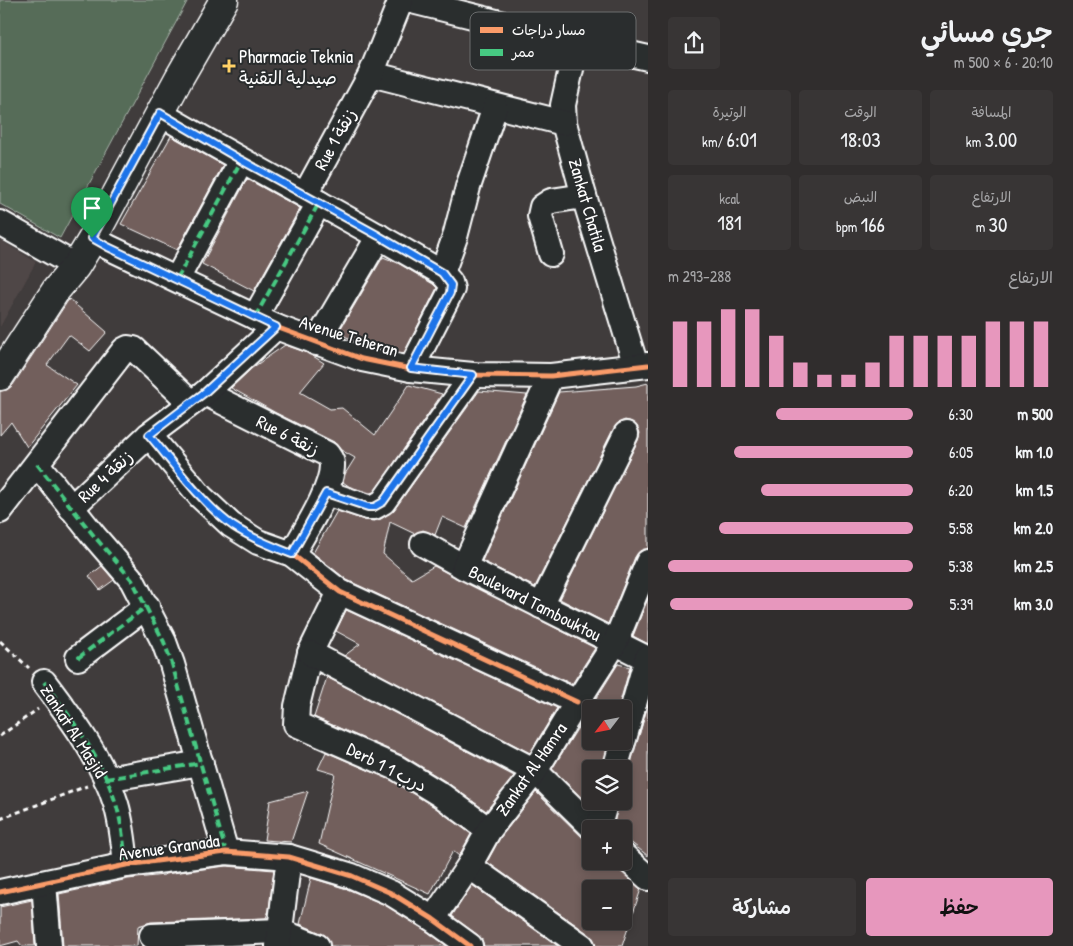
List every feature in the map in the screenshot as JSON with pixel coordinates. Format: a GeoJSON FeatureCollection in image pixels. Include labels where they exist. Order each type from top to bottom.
{"type":"FeatureCollection","features":[{"type":"Feature","properties":{"kind":"street"},"geometry":{"type":"LineString","coordinates":[[0,376],[56,290],[76,266],[224,0]]}},
{"type":"Feature","properties":{"kind":"street","name":"Rue 1 زنقة"},"geometry":{"type":"LineString","coordinates":[[266,322],[312,199],[371,74],[401,0]]}},
{"type":"Feature","properties":{"kind":"street"},"geometry":{"type":"LineString","coordinates":[[408,0],[470,15]]}},
{"type":"Feature","properties":{"kind":"street","name":"Zankat Chatila"},"geometry":{"type":"LineString","coordinates":[[570,70],[564,95],[564,124],[584,196],[642,366]]}},
{"type":"Feature","properties":{"kind":"street"},"geometry":{"type":"LineString","coordinates":[[371,74],[564,124]]}},
{"type":"Feature","properties":{"kind":"street"},"geometry":{"type":"LineString","coordinates":[[411,368],[446,283],[455,237],[468,187],[495,106]]}},
{"type":"Feature","properties":{"kind":"street"},"geometry":{"type":"LineString","coordinates":[[160,113],[379,236],[446,283]]}},
{"type":"Feature","properties":{"kind":"street"},"geometry":{"type":"LineString","coordinates":[[177,279],[241,160]]}},
{"type":"Feature","properties":{"kind":"street"},"geometry":{"type":"LineString","coordinates":[[551,254],[540,216],[542,207],[551,202],[584,196]]}},
{"type":"Feature","properties":{"kind":"street"},"geometry":{"type":"LineString","coordinates":[[0,223],[76,266]]}},
{"type":"Feature","properties":{"kind":"street"},"geometry":{"type":"LineString","coordinates":[[316,343],[379,236]]}},
{"type":"Feature","properties":{"kind":"street","name":"Avenue Teheran"},"geometry":{"type":"LineString","coordinates":[[92,238],[266,322],[316,343],[362,359],[411,368],[473,375],[551,376],[642,366]]}},
{"type":"Feature","properties":{"kind":"street","name":"Rue 4 زنقة"},"geometry":{"type":"LineString","coordinates":[[71,508],[149,435],[198,398],[266,322]]}},
{"type":"Feature","properties":{"kind":"street","name":"Rue 6 زنقة"},"geometry":{"type":"LineString","coordinates":[[37,464],[124,350],[128,348],[134,349],[198,398],[327,454],[332,464],[326,493],[292,554]]}},
{"type":"Feature","properties":{"kind":"street"},"geometry":{"type":"LineString","coordinates":[[326,493],[368,507],[374,507],[383,502],[473,375]]}},
{"type":"Feature","properties":{"kind":"street"},"geometry":{"type":"LineString","coordinates":[[464,568],[551,376]]}},
{"type":"Feature","properties":{"kind":"street"},"geometry":{"type":"LineString","coordinates":[[541,606],[626,434]]}},
{"type":"Feature","properties":{"kind":"street"},"geometry":{"type":"LineString","coordinates":[[149,435],[201,497],[231,525],[258,542],[292,554],[340,592],[577,702]]}},
{"type":"Feature","properties":{"kind":"street"},"geometry":{"type":"LineString","coordinates":[[0,511],[37,464],[71,508],[132,580],[147,606],[172,664],[226,852]]}},
{"type":"Feature","properties":{"kind":"street","name":"Boulevard Tambouktou"},"geometry":{"type":"LineString","coordinates":[[424,544],[464,568],[647,659]]}},
{"type":"Feature","properties":{"kind":"street","name":"Zankat Al Hamra"},"geometry":{"type":"LineString","coordinates":[[433,919],[469,866],[489,830],[534,771],[616,643],[648,562]]}},
{"type":"Feature","properties":{"kind":"street"},"geometry":{"type":"LineString","coordinates":[[340,592],[310,653],[534,771],[585,820]]}},
{"type":"Feature","properties":{"kind":"street"},"geometry":{"type":"LineString","coordinates":[[78,658],[147,606]]}},
{"type":"Feature","properties":{"kind":"street","name":"Derb 1 درب 1"},"geometry":{"type":"LineString","coordinates":[[310,653],[297,706],[296,724],[397,768],[441,795],[489,830]]}},
{"type":"Feature","properties":{"kind":"street"},"geometry":{"type":"LineString","coordinates":[[632,710],[647,659]]}},
{"type":"Feature","properties":{"kind":"street","name":"Zankat Al Masjid"},"geometry":{"type":"LineString","coordinates":[[50,690],[86,742],[106,779],[116,804],[122,828],[126,865]]}},
{"type":"Feature","properties":{"kind":"street"},"geometry":{"type":"LineString","coordinates":[[106,779],[201,763]]}},
{"type":"Feature","properties":{"kind":"street","name":"Avenue Granada"},"geometry":{"type":"LineString","coordinates":[[0,892],[126,865],[226,852],[288,857],[352,876],[391,894],[433,919],[470,946]]}},
{"type":"Feature","properties":{"kind":"street"},"geometry":{"type":"LineString","coordinates":[[279,939],[288,857]]}},
{"type":"Feature","properties":{"kind":"street"},"geometry":{"type":"LineString","coordinates":[[632,863],[648,878]]}},
{"type":"Feature","properties":{"kind":"street"},"geometry":{"type":"LineString","coordinates":[[469,866],[582,946]]}},
{"type":"Feature","properties":{"kind":"street"},"geometry":{"type":"LineString","coordinates":[[44,883],[49,946]]}},
{"type":"Feature","properties":{"kind":"street"},"geometry":{"type":"LineString","coordinates":[[152,936],[279,939],[317,946]]}},
{"type":"Feature","properties":{"kind":"path"},"geometry":{"type":"LineString","coordinates":[[0,736],[50,690]]}},
{"type":"Feature","properties":{"kind":"path"},"geometry":{"type":"LineString","coordinates":[[0,819],[106,779]]}},
{"type":"Feature","properties":{"kind":"shaded area"},"geometry":{"type":"Polygon","coordinates":[[[0,240],[36,262],[0,327],[0,240]]]}},
{"type":"Feature","properties":{"kind":"green space"},"geometry":{"type":"Polygon","coordinates":[[[0,0],[188,0],[60,238],[0,204],[0,0]]]}},
{"type":"Feature","properties":{"kind":"building"},"geometry":{"type":"Polygon","coordinates":[[[171,136],[223,165],[177,250],[121,224],[171,136]]]}},
{"type":"Feature","properties":{"kind":"building"},"geometry":{"type":"Polygon","coordinates":[[[247,179],[300,208],[254,291],[202,264],[247,179]]]}},
{"type":"Feature","properties":{"kind":"building"},"geometry":{"type":"Polygon","coordinates":[[[383,257],[398,263],[437,288],[404,353],[366,346],[338,333],[383,257]]]}},
{"type":"Feature","properties":{"kind":"building"},"geometry":{"type":"Polygon","coordinates":[[[69,299],[107,332],[90,351],[69,335],[47,365],[77,385],[27,447],[11,422],[0,435],[0,391],[7,390],[13,385],[69,299]]]}},
{"type":"Feature","properties":{"kind":"building"},"geometry":{"type":"Polygon","coordinates":[[[285,345],[308,353],[324,363],[300,392],[330,409],[342,408],[375,435],[409,385],[442,394],[374,492],[370,493],[350,487],[343,482],[345,474],[355,458],[341,450],[334,442],[231,388],[252,368],[285,345]]]}},
{"type":"Feature","properties":{"kind":"building"},"geometry":{"type":"Polygon","coordinates":[[[648,383],[648,549],[640,551],[635,557],[608,624],[560,599],[638,440],[640,433],[637,426],[632,422],[625,420],[618,423],[614,428],[535,587],[482,561],[559,392],[636,386],[648,383]]]}},
{"type":"Feature","properties":{"kind":"building"},"geometry":{"type":"Polygon","coordinates":[[[479,391],[527,395],[466,528],[442,517],[435,535],[423,530],[415,534],[390,522],[383,554],[412,579],[434,566],[595,648],[572,684],[347,580],[313,553],[337,511],[364,520],[374,521],[381,519],[394,510],[479,391]]]}},
{"type":"Feature","properties":{"kind":"building"},"geometry":{"type":"Polygon","coordinates":[[[102,566],[114,580],[100,590],[89,576],[102,566]]]}},
{"type":"Feature","properties":{"kind":"building"},"geometry":{"type":"Polygon","coordinates":[[[648,598],[648,644],[633,636],[648,598]]]}},
{"type":"Feature","properties":{"kind":"building"},"geometry":{"type":"Polygon","coordinates":[[[346,610],[557,708],[530,753],[344,656],[360,644],[336,631],[346,610]]]}},
{"type":"Feature","properties":{"kind":"building"},"geometry":{"type":"Polygon","coordinates":[[[618,664],[630,667],[621,700],[595,700],[618,664]]]}},
{"type":"Feature","properties":{"kind":"building"},"geometry":{"type":"Polygon","coordinates":[[[327,677],[514,776],[486,811],[448,783],[404,756],[314,717],[327,677]]]}},
{"type":"Feature","properties":{"kind":"building"},"geometry":{"type":"Polygon","coordinates":[[[648,705],[648,856],[632,843],[632,820],[615,820],[617,810],[632,810],[632,760],[648,705]]]}},
{"type":"Feature","properties":{"kind":"building"},"geometry":{"type":"Polygon","coordinates":[[[582,721],[582,750],[607,750],[604,760],[582,760],[582,798],[552,769],[582,721]]]}},
{"type":"Feature","properties":{"kind":"building"},"geometry":{"type":"Polygon","coordinates":[[[326,752],[391,780],[433,806],[471,834],[459,856],[453,851],[430,894],[319,844],[335,774],[318,769],[326,752]]]}},
{"type":"Feature","properties":{"kind":"building"},"geometry":{"type":"Polygon","coordinates":[[[308,791],[291,842],[264,840],[270,801],[308,791]]]}},
{"type":"Feature","properties":{"kind":"building"},"geometry":{"type":"Polygon","coordinates":[[[536,792],[582,837],[582,870],[620,870],[631,880],[582,880],[582,929],[487,862],[500,838],[536,792]]]}},
{"type":"Feature","properties":{"kind":"building"},"geometry":{"type":"Polygon","coordinates":[[[226,866],[274,870],[269,910],[266,918],[151,922],[138,926],[137,946],[63,946],[59,894],[128,879],[226,866]]]}},
{"type":"Feature","properties":{"kind":"building"},"geometry":{"type":"Polygon","coordinates":[[[311,878],[347,889],[385,905],[447,946],[330,946],[328,938],[323,934],[300,924],[311,878]]]}},
{"type":"Feature","properties":{"kind":"building"},"geometry":{"type":"Polygon","coordinates":[[[632,881],[641,889],[632,916],[632,881]]]}},
{"type":"Feature","properties":{"kind":"building"},"geometry":{"type":"Polygon","coordinates":[[[472,885],[558,946],[484,946],[478,935],[452,916],[472,885]]]}},
{"type":"Feature","properties":{"kind":"building"},"geometry":{"type":"Polygon","coordinates":[[[32,900],[35,946],[22,946],[18,941],[0,946],[0,907],[32,900]]]}},
{"type":"Feature","properties":{"kind":"building"},"geometry":{"type":"Polygon","coordinates":[[[583,930],[627,930],[622,946],[596,946],[590,935],[583,930]]]}},
{"type":"Feature","properties":{"kind":"marked path"},"geometry":{"type":"LineString","coordinates":[[159,113],[305,195]]}},
{"type":"Feature","properties":{"kind":"marked path"},"geometry":{"type":"LineString","coordinates":[[177,279],[241,161]]}},
{"type":"Feature","properties":{"kind":"marked path"},"geometry":{"type":"LineString","coordinates":[[255,317],[319,203]]}},
{"type":"Feature","properties":{"kind":"marked path"},"geometry":{"type":"LineString","coordinates":[[37,464],[94,536],[132,580],[164,642],[226,852]]}},
{"type":"Feature","properties":{"kind":"marked path"},"geometry":{"type":"LineString","coordinates":[[78,658],[147,606]]}},
{"type":"Feature","properties":{"kind":"marked path"},"geometry":{"type":"LineString","coordinates":[[44,682],[85,740],[103,771],[118,812],[126,865]]}},
{"type":"Feature","properties":{"kind":"marked path"},"geometry":{"type":"LineString","coordinates":[[106,779],[201,763]]}},
{"type":"Feature","properties":{"kind":"cycle path"},"geometry":{"type":"LineString","coordinates":[[93,238],[108,247],[276,327],[362,359],[411,369],[473,375],[551,376],[648,365]]}},
{"type":"Feature","properties":{"kind":"cycle path"},"geometry":{"type":"LineString","coordinates":[[149,435],[201,497],[231,525],[258,542],[292,554],[340,592],[577,702]]}},
{"type":"Feature","properties":{"kind":"cycle path"},"geometry":{"type":"LineString","coordinates":[[0,892],[126,865],[226,852],[289,857],[352,876],[391,893],[433,919],[470,946]]}},
{"type":"Feature","properties":{"kind":"place","name":"Pharmacie Teknia صيدلية التقنية"},"geometry":{"type":"Point","coordinates":[229,66]}},
{"type":"Feature","properties":{"kind":"route"},"geometry":{"type":"LineString","coordinates":[[160,113],[442,273],[450,282],[452,289],[411,368],[473,375],[383,502],[374,507],[368,507],[326,493],[292,554],[258,542],[231,525],[201,497],[149,435],[204,393],[276,327],[92,238],[160,113]]}}]}
